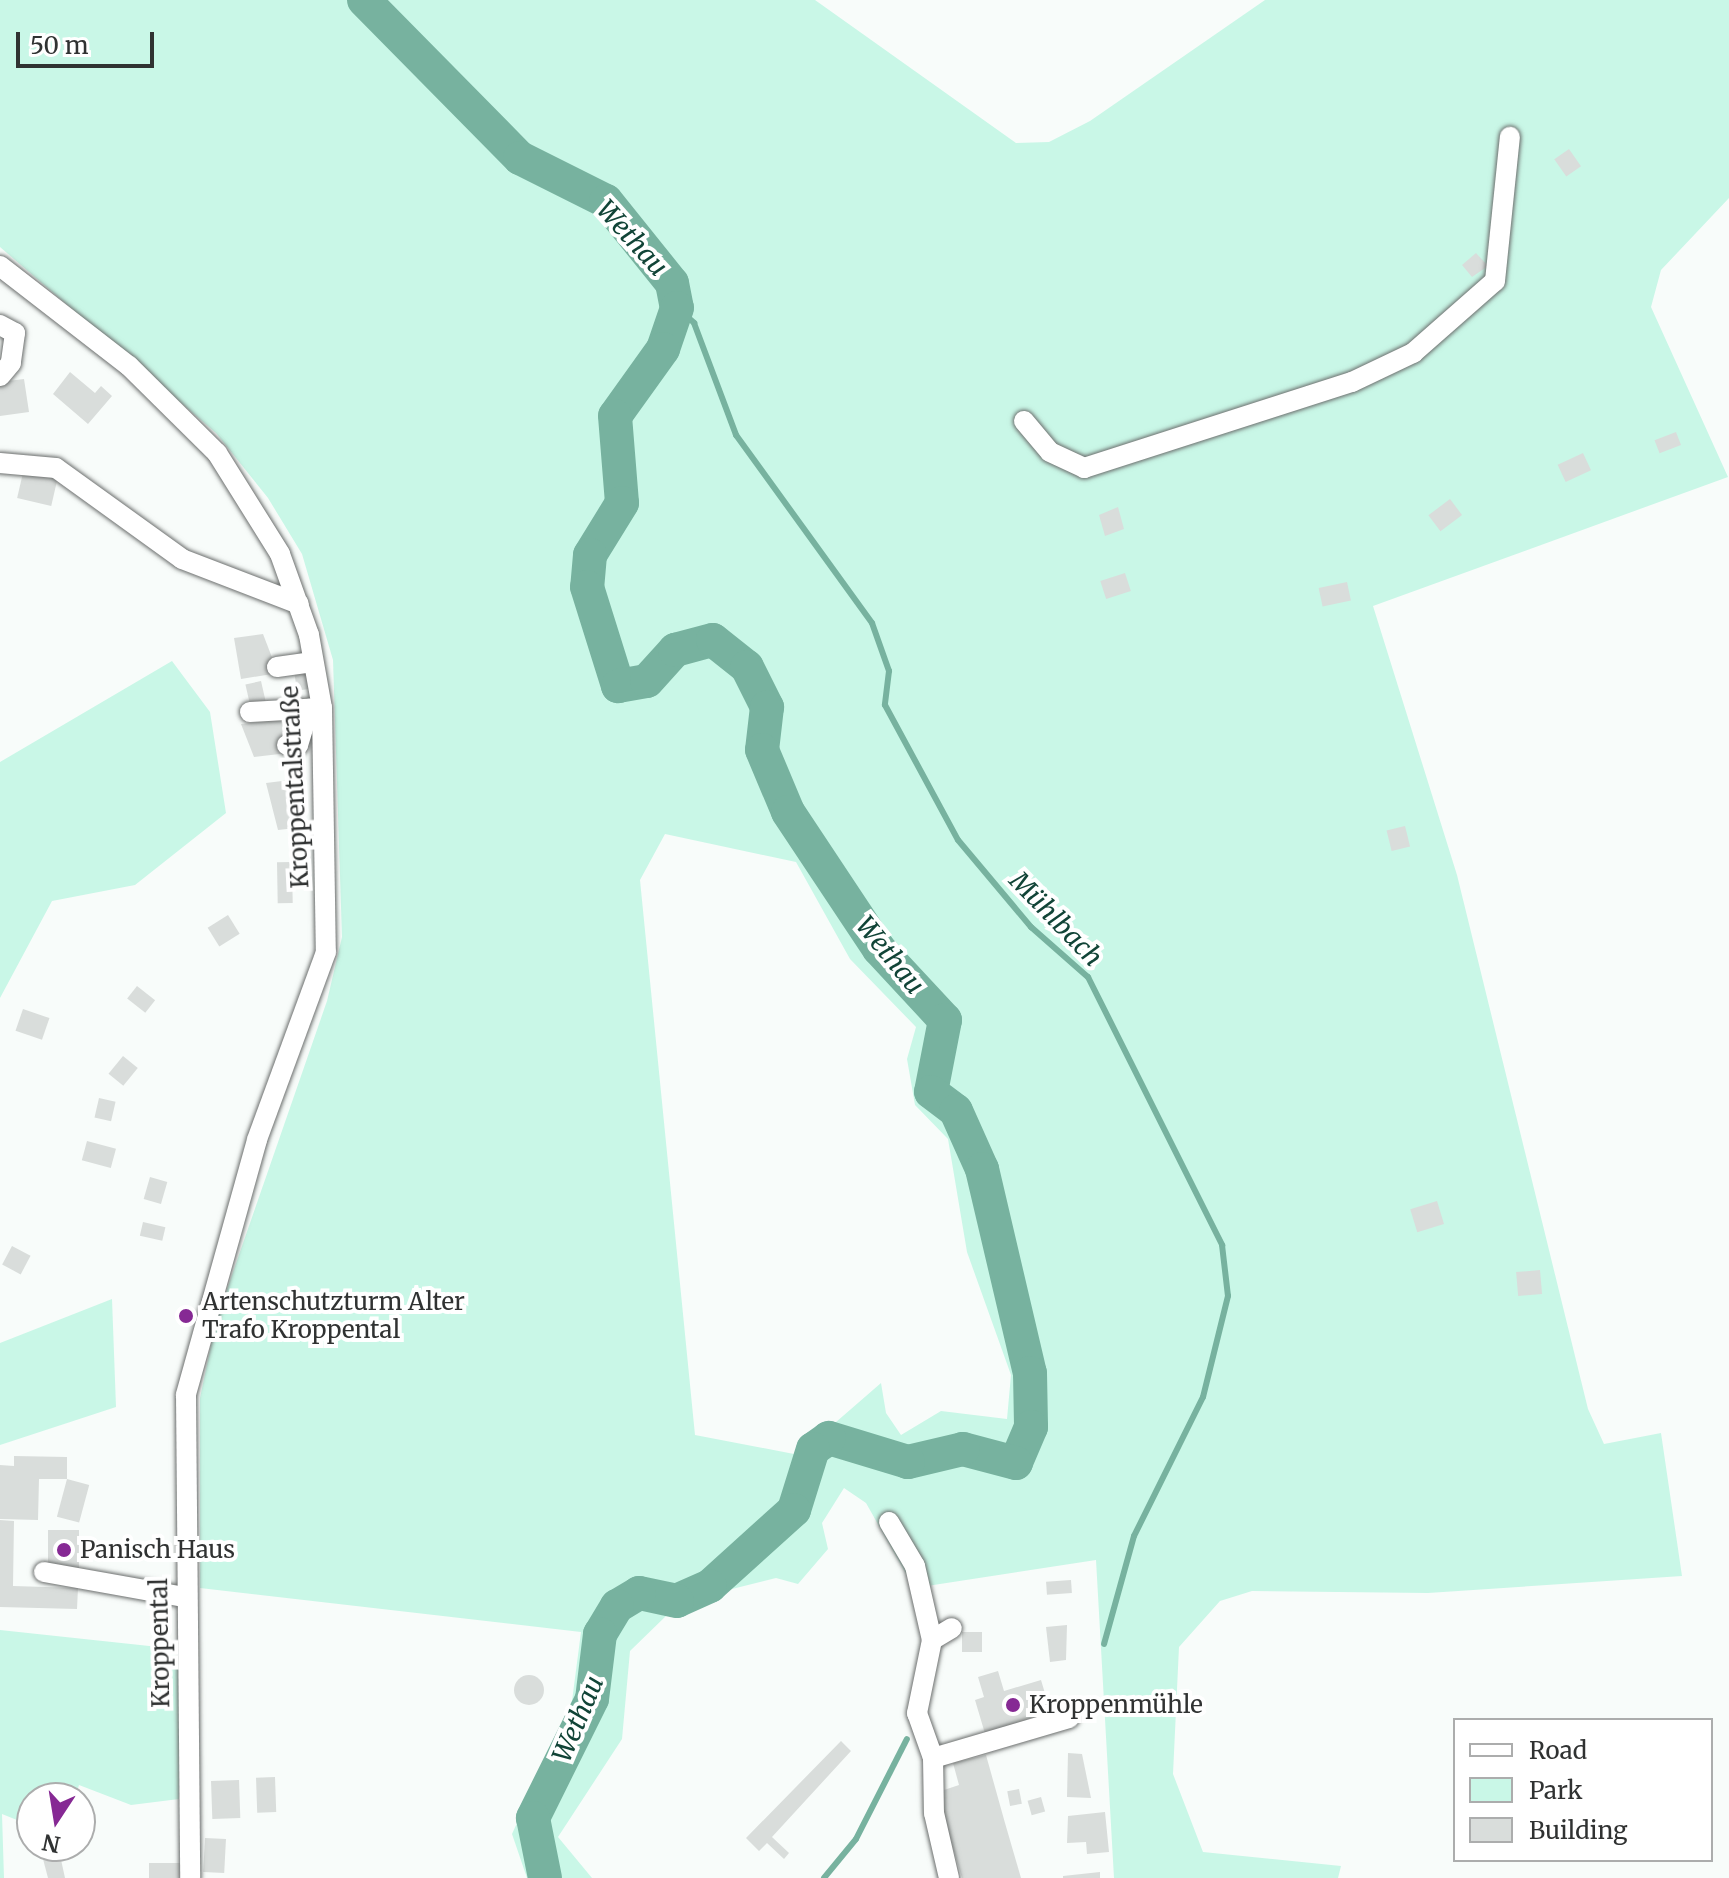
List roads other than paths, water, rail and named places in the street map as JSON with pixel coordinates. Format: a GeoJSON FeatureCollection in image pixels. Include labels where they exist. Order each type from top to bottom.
{"type":"FeatureCollection","features":[{"type":"Feature","properties":{"kind":"street"},"geometry":{"type":"LineString","coordinates":[[1024,421],[1050,452],[1084,468],[1352,382],[1413,353],[1495,281],[1510,137]]}},
{"type":"Feature","properties":{"kind":"street","name":"Kroppentalstraße"},"geometry":{"type":"LineString","coordinates":[[0,266],[30,295],[129,366],[217,453],[257,509],[299,604],[313,662],[326,952],[257,1140],[190,1359]]}},
{"type":"Feature","properties":{"kind":"street"},"geometry":{"type":"LineString","coordinates":[[0,376],[11,363],[6,326],[30,295]]}},
{"type":"Feature","properties":{"kind":"street"},"geometry":{"type":"LineString","coordinates":[[0,463],[56,468],[182,559],[299,604]]}},
{"type":"Feature","properties":{"kind":"street"},"geometry":{"type":"LineString","coordinates":[[277,667],[313,662]]}},
{"type":"Feature","properties":{"kind":"street"},"geometry":{"type":"LineString","coordinates":[[250,712],[315,709],[298,745],[287,745]]}},
{"type":"Feature","properties":{"kind":"street","name":"Kroppental"},"geometry":{"type":"LineString","coordinates":[[190,1359],[185,1597],[190,1878]]}},
{"type":"Feature","properties":{"kind":"street"},"geometry":{"type":"LineString","coordinates":[[889,1522],[915,1566],[932,1640],[917,1713],[933,1758],[934,1813],[949,1878]]}},
{"type":"Feature","properties":{"kind":"street"},"geometry":{"type":"LineString","coordinates":[[44,1572],[185,1597]]}},
{"type":"Feature","properties":{"kind":"street"},"geometry":{"type":"LineString","coordinates":[[932,1640],[952,1628]]}},
{"type":"Feature","properties":{"kind":"street"},"geometry":{"type":"LineString","coordinates":[[933,1758],[1069,1718]]}},
{"type":"Feature","properties":{"kind":"waterway","name":"Wethau"},"geometry":{"type":"LineString","coordinates":[[364,0],[520,158],[606,201],[672,283],[677,308],[663,349],[615,416],[622,503],[590,555],[587,587],[618,686],[647,681],[675,650],[713,640],[747,667],[767,707],[762,750],[788,812],[879,949],[945,1020],[931,1092],[956,1111],[982,1169],[1030,1373],[1031,1427],[1016,1463],[963,1449],[908,1462],[829,1438],[813,1449],[794,1510],[710,1586],[677,1601],[639,1593],[617,1606],[600,1634],[592,1699],[533,1818],[545,1878]]}},
{"type":"Feature","properties":{"kind":"waterway","name":"Mühlbach"},"geometry":{"type":"LineString","coordinates":[[677,308],[694,323],[736,435],[872,623],[889,671],[885,705],[958,840],[1031,927],[1088,977],[1222,1245],[1228,1296],[1203,1397],[1134,1536],[1104,1644]]}},
{"type":"Feature","properties":{"kind":"waterway","name":"Mühlbach"},"geometry":{"type":"LineString","coordinates":[[824,1878],[856,1839],[907,1739]]}},
{"type":"Feature","properties":{"kind":"place","name":"Artenschutzturm Alter Trafo Kroppental"},"geometry":{"type":"Point","coordinates":[186,1316]}},
{"type":"Feature","properties":{"kind":"place","name":"Panisch Haus"},"geometry":{"type":"Point","coordinates":[64,1550]}},
{"type":"Feature","properties":{"kind":"place","name":"Kroppenmühle"},"geometry":{"type":"Point","coordinates":[1013,1705]}}]}
